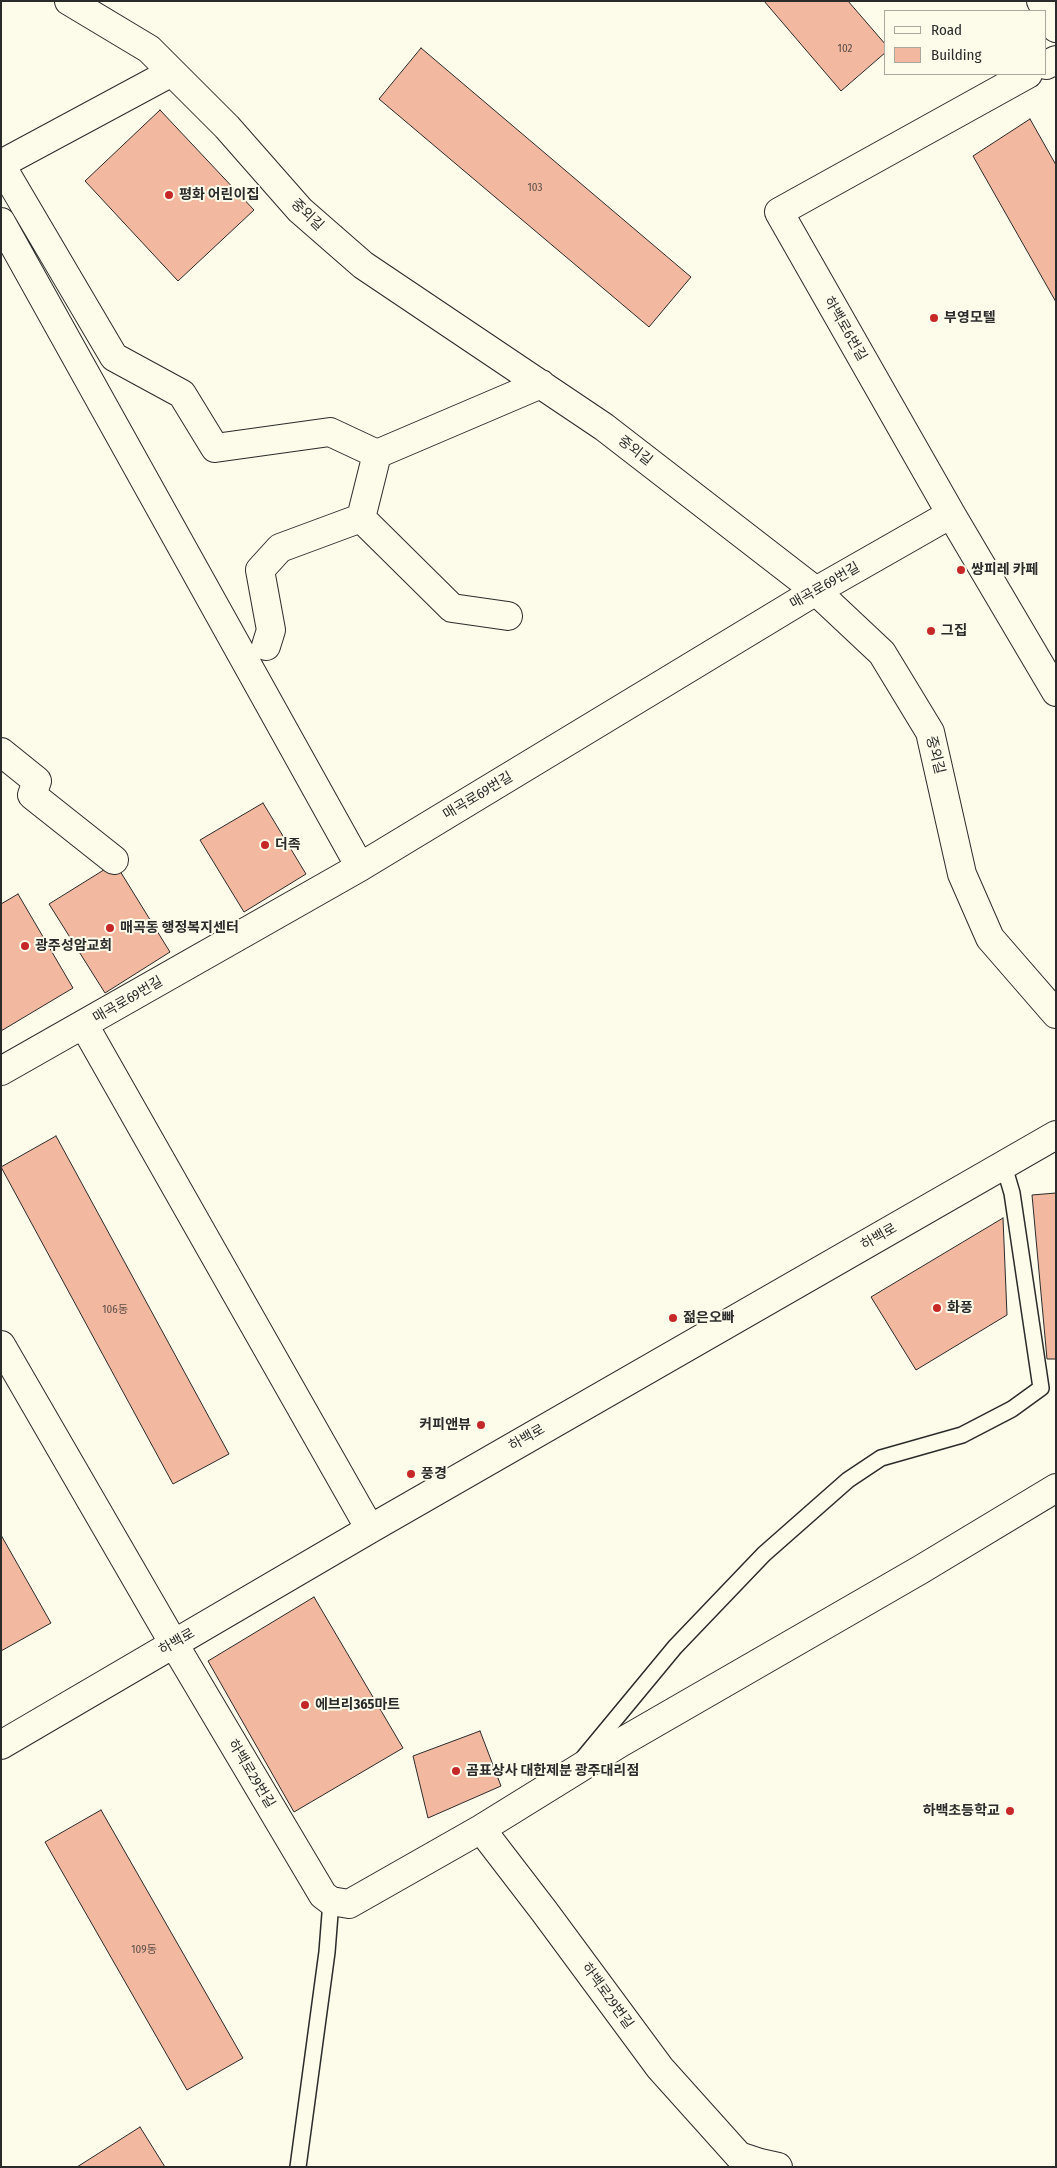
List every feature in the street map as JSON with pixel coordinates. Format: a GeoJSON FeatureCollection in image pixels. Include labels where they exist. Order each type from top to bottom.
{"type":"FeatureCollection","features":[{"type":"Feature","properties":{"kind":"street","name":"중외길"},"geometry":{"type":"LineString","coordinates":[[69,1],[149,49],[227,127],[300,210],[363,265],[604,427],[816,590],[882,653],[930,732],[962,874],[990,938],[1056,1014]]}},
{"type":"Feature","properties":{"kind":"street"},"geometry":{"type":"LineString","coordinates":[[1047,12],[1056,28]]}},
{"type":"Feature","properties":{"kind":"street"},"geometry":{"type":"LineString","coordinates":[[172,72],[1,165],[114,357],[182,394],[215,448],[330,432],[377,454],[541,384]]}},
{"type":"Feature","properties":{"kind":"street","name":"하백로6번길"},"geometry":{"type":"LineString","coordinates":[[1026,75],[779,212],[951,514],[1056,692]]}},
{"type":"Feature","properties":{"kind":"street"},"geometry":{"type":"LineString","coordinates":[[1,222],[360,867]]}},
{"type":"Feature","properties":{"kind":"street"},"geometry":{"type":"LineString","coordinates":[[361,518],[377,454]]}},
{"type":"Feature","properties":{"kind":"street","name":"매곡로69번길"},"geometry":{"type":"LineString","coordinates":[[1,1071],[360,867],[816,590],[951,514]]}},
{"type":"Feature","properties":{"kind":"street"},"geometry":{"type":"LineString","coordinates":[[361,518],[452,608],[508,616]]}},
{"type":"Feature","properties":{"kind":"street"},"geometry":{"type":"LineString","coordinates":[[266,646],[271,630],[260,570],[280,548],[361,518]]}},
{"type":"Feature","properties":{"kind":"street"},"geometry":{"type":"LineString","coordinates":[[1,752],[37,781],[32,795],[114,860]]}},
{"type":"Feature","properties":{"kind":"street"},"geometry":{"type":"LineString","coordinates":[[84,1024],[370,1528]]}},
{"type":"Feature","properties":{"kind":"street","name":"하백로"},"geometry":{"type":"LineString","coordinates":[[1,1745],[370,1528],[1056,1135]]}},
{"type":"Feature","properties":{"kind":"street","name":"하백로29번길"},"geometry":{"type":"LineString","coordinates":[[1,1345],[174,1644],[323,1894],[331,1902]]}},
{"type":"Feature","properties":{"kind":"street"},"geometry":{"type":"LineString","coordinates":[[331,1902],[349,1904],[481,1830],[620,1743],[920,1570],[1056,1488]]}},
{"type":"Feature","properties":{"kind":"street","name":"하백로29번길"},"geometry":{"type":"LineString","coordinates":[[481,1830],[544,1911],[660,2068],[739,2161]]}},
{"type":"Feature","properties":{"kind":"street"},"geometry":{"type":"LineString","coordinates":[[739,2161],[778,2167]]}},
{"type":"Feature","properties":{"kind":"lane"},"geometry":{"type":"LineString","coordinates":[[569,1775],[682,1640],[764,1554],[848,1480],[881,1458],[962,1435],[1012,1409],[1041,1388],[1012,1193],[1004,1166]]}},
{"type":"Feature","properties":{"kind":"lane"},"geometry":{"type":"LineString","coordinates":[[298,2167],[327,1952],[331,1902]]}},
{"type":"Feature","properties":{"kind":"building"},"geometry":{"type":"Polygon","coordinates":[[[764,1],[848,1],[884,43],[884,54],[841,91],[764,1]]]}},
{"type":"Feature","properties":{"kind":"building"},"geometry":{"type":"Polygon","coordinates":[[[421,48],[691,277],[649,327],[379,99],[421,48]]]}},
{"type":"Feature","properties":{"kind":"building","name":"평화 어린이집"},"geometry":{"type":"Polygon","coordinates":[[[160,110],[254,210],[178,281],[85,181],[160,110]]]}},
{"type":"Feature","properties":{"kind":"building"},"geometry":{"type":"Polygon","coordinates":[[[1030,119],[1056,165],[1056,302],[973,156],[1030,119]]]}},
{"type":"Feature","properties":{"kind":"building"},"geometry":{"type":"Polygon","coordinates":[[[263,803],[306,874],[244,912],[200,840],[263,803]]]}},
{"type":"Feature","properties":{"kind":"building","name":"매곡동 행정복지센터"},"geometry":{"type":"Polygon","coordinates":[[[115,863],[170,952],[105,993],[49,904],[115,863]]]}},
{"type":"Feature","properties":{"kind":"building","name":"광주성암교회"},"geometry":{"type":"Polygon","coordinates":[[[18,894],[73,988],[1,1031],[1,904],[18,894]]]}},
{"type":"Feature","properties":{"kind":"building"},"geometry":{"type":"Polygon","coordinates":[[[56,1136],[229,1454],[173,1484],[1,1167],[56,1136]]]}},
{"type":"Feature","properties":{"kind":"building"},"geometry":{"type":"Polygon","coordinates":[[[1056,1193],[1056,1359],[1047,1359],[1032,1195],[1056,1193]]]}},
{"type":"Feature","properties":{"kind":"building"},"geometry":{"type":"Polygon","coordinates":[[[1003,1218],[1007,1315],[916,1370],[871,1297],[1003,1218]]]}},
{"type":"Feature","properties":{"kind":"building"},"geometry":{"type":"Polygon","coordinates":[[[1,1535],[51,1623],[1,1651],[1,1535]]]}},
{"type":"Feature","properties":{"kind":"building","name":"에브리365마트"},"geometry":{"type":"Polygon","coordinates":[[[314,1597],[403,1748],[294,1812],[208,1661],[314,1597]]]}},
{"type":"Feature","properties":{"kind":"building","name":"곰표상사 대한제분 광주대리점"},"geometry":{"type":"Polygon","coordinates":[[[480,1731],[501,1786],[428,1818],[413,1756],[480,1731]]]}},
{"type":"Feature","properties":{"kind":"building"},"geometry":{"type":"Polygon","coordinates":[[[101,1810],[243,2058],[187,2090],[45,1842],[101,1810]]]}},
{"type":"Feature","properties":{"kind":"building"},"geometry":{"type":"Polygon","coordinates":[[[140,2127],[165,2167],[77,2167],[140,2127]]]}},
{"type":"Feature","properties":{"kind":"place","name":"평화 어린이집"},"geometry":{"type":"Point","coordinates":[169,195]}},
{"type":"Feature","properties":{"kind":"place","name":"부영모텔"},"geometry":{"type":"Point","coordinates":[934,318]}},
{"type":"Feature","properties":{"kind":"place","name":"쌍피레 카페"},"geometry":{"type":"Point","coordinates":[961,570]}},
{"type":"Feature","properties":{"kind":"place","name":"그집"},"geometry":{"type":"Point","coordinates":[931,631]}},
{"type":"Feature","properties":{"kind":"place","name":"더족"},"geometry":{"type":"Point","coordinates":[265,845]}},
{"type":"Feature","properties":{"kind":"place","name":"매곡동 행정복지센터"},"geometry":{"type":"Point","coordinates":[110,928]}},
{"type":"Feature","properties":{"kind":"place","name":"광주성암교회"},"geometry":{"type":"Point","coordinates":[25,946]}},
{"type":"Feature","properties":{"kind":"place","name":"화풍"},"geometry":{"type":"Point","coordinates":[937,1308]}},
{"type":"Feature","properties":{"kind":"place","name":"젊은오빠"},"geometry":{"type":"Point","coordinates":[673,1318]}},
{"type":"Feature","properties":{"kind":"place","name":"커피앤뷰"},"geometry":{"type":"Point","coordinates":[481,1425]}},
{"type":"Feature","properties":{"kind":"place","name":"풍경"},"geometry":{"type":"Point","coordinates":[411,1474]}},
{"type":"Feature","properties":{"kind":"place","name":"에브리365마트"},"geometry":{"type":"Point","coordinates":[305,1705]}},
{"type":"Feature","properties":{"kind":"place","name":"곰표상사 대한제분 광주대리점"},"geometry":{"type":"Point","coordinates":[456,1771]}},
{"type":"Feature","properties":{"kind":"place","name":"하백초등학교"},"geometry":{"type":"Point","coordinates":[1010,1811]}}]}
